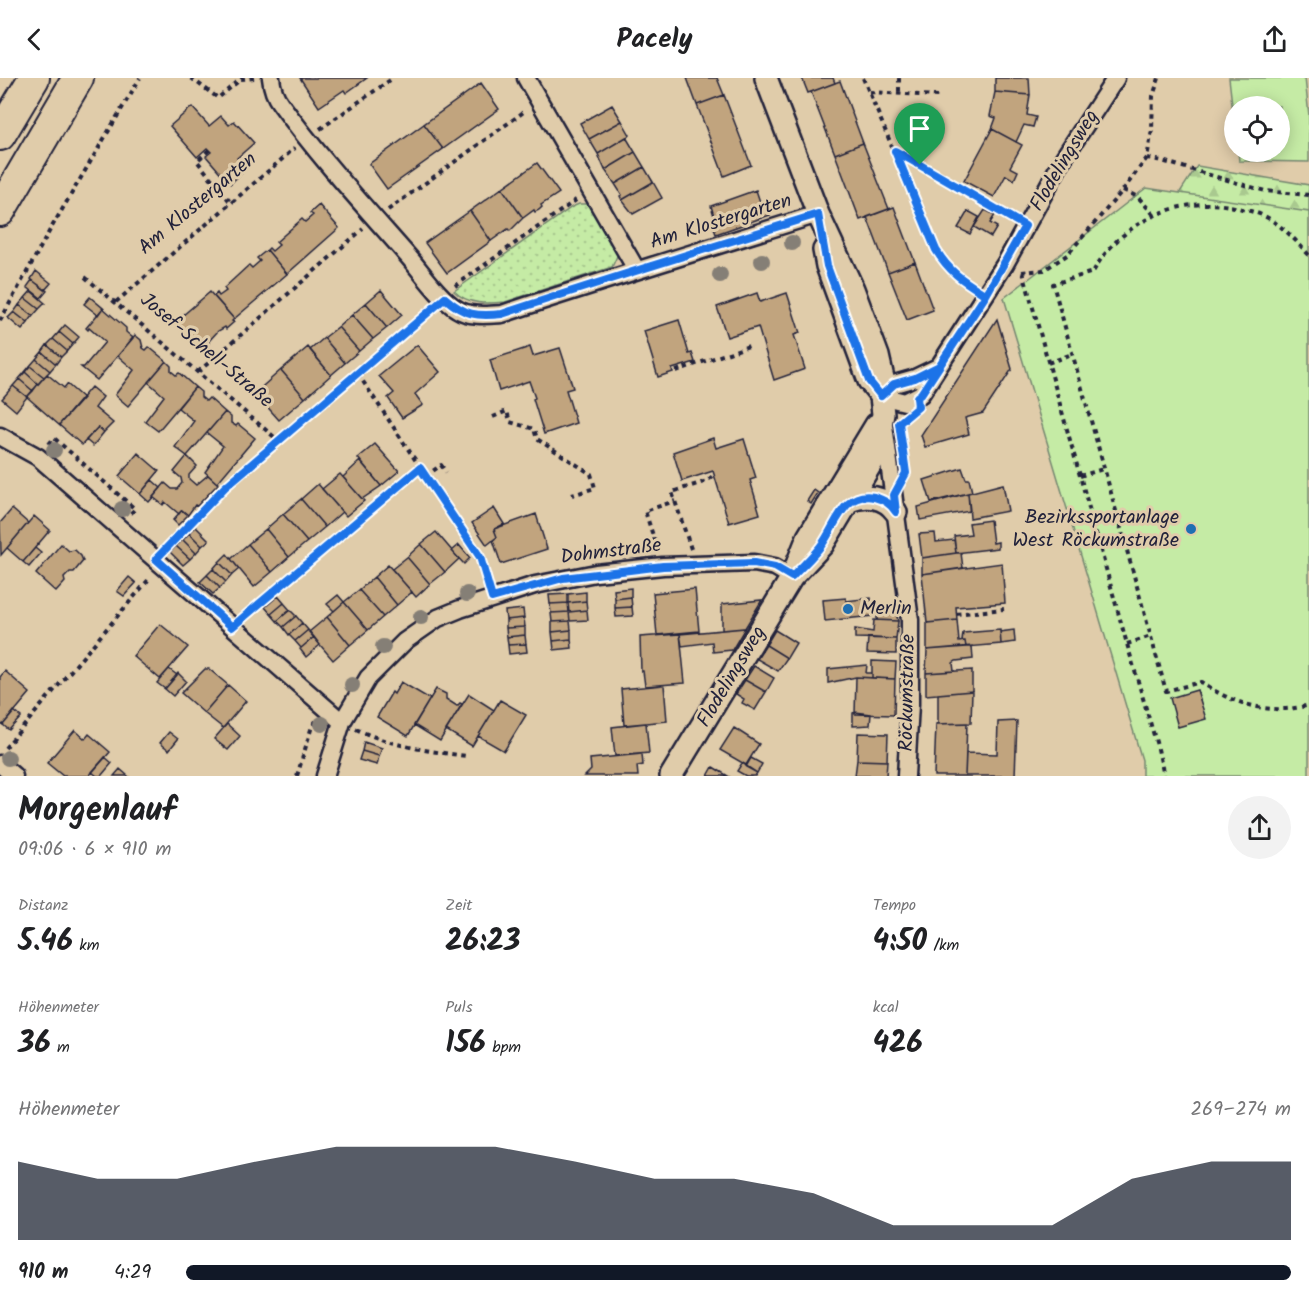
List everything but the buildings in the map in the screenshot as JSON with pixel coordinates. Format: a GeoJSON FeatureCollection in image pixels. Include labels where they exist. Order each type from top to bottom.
{"type":"FeatureCollection","features":[{"type":"Feature","properties":{"kind":"highway"},"geometry":{"type":"LineString","coordinates":[[0,135],[34,78]]}},
{"type":"Feature","properties":{"kind":"highway"},"geometry":{"type":"LineString","coordinates":[[0,211],[78,78]]}},
{"type":"Feature","properties":{"kind":"street","name":"Am Klostergarten"},"geometry":{"type":"LineString","coordinates":[[271,78],[272,90],[279,102],[375,219],[458,311],[483,316],[502,314],[636,269],[669,261],[818,214]]}},
{"type":"Feature","properties":{"kind":"street","name":"Am Klostergarten"},"geometry":{"type":"LineString","coordinates":[[526,78],[636,269]]}},
{"type":"Feature","properties":{"kind":"street","name":"Röckumstraße"},"geometry":{"type":"LineString","coordinates":[[766,78],[818,214],[853,289],[878,356],[883,378],[882,405],[910,620],[910,704],[906,776]]}},
{"type":"Feature","properties":{"kind":"street","name":"Flodelingsweg"},"geometry":{"type":"LineString","coordinates":[[671,776],[792,577],[808,537],[894,384],[915,378],[939,366],[986,295],[1063,159],[1116,78]]}},
{"type":"Feature","properties":{"kind":"street","name":"Flodelingsweg"},"geometry":{"type":"LineString","coordinates":[[792,577],[823,544],[874,459],[882,405]]}},
{"type":"Feature","properties":{"kind":"street"},"geometry":{"type":"LineString","coordinates":[[0,436],[38,456],[342,722]]}},
{"type":"Feature","properties":{"kind":"street"},"geometry":{"type":"LineString","coordinates":[[849,501],[859,497],[871,497],[891,504],[896,512]]}},
{"type":"Feature","properties":{"kind":"street","name":"Dohmstraße"},"geometry":{"type":"LineString","coordinates":[[325,776],[342,722],[368,678],[405,641],[438,618],[492,598],[563,578],[663,566],[754,563],[775,567],[792,577]]}},
{"type":"Feature","properties":{"kind":"street"},"geometry":{"type":"LineString","coordinates":[[0,764],[14,776]]}},
{"type":"Feature","properties":{"kind":"path"},"geometry":{"type":"LineString","coordinates":[[0,321],[50,230],[140,78]]}},
{"type":"Feature","properties":{"kind":"path"},"geometry":{"type":"LineString","coordinates":[[191,78],[218,98],[241,79],[264,78]]}},
{"type":"Feature","properties":{"kind":"path","name":"Am Klostergarten"},"geometry":{"type":"LineString","coordinates":[[116,302],[308,138],[393,78]]}},
{"type":"Feature","properties":{"kind":"path"},"geometry":{"type":"LineString","coordinates":[[862,78],[870,92],[932,242],[943,262],[951,272],[986,295]]}},
{"type":"Feature","properties":{"kind":"path"},"geometry":{"type":"LineString","coordinates":[[899,78],[899,93]]}},
{"type":"Feature","properties":{"kind":"path"},"geometry":{"type":"LineString","coordinates":[[1005,264],[1023,273],[1044,270],[1066,255],[1123,190],[1147,158],[1152,130],[1153,96],[1159,78]]}},
{"type":"Feature","properties":{"kind":"path"},"geometry":{"type":"LineString","coordinates":[[870,92],[938,96]]}},
{"type":"Feature","properties":{"kind":"path"},"geometry":{"type":"LineString","coordinates":[[198,372],[375,219],[539,101]]}},
{"type":"Feature","properties":{"kind":"path"},"geometry":{"type":"LineString","coordinates":[[209,150],[197,161],[232,204]]}},
{"type":"Feature","properties":{"kind":"path"},"geometry":{"type":"LineString","coordinates":[[895,151],[1025,226]]}},
{"type":"Feature","properties":{"kind":"path"},"geometry":{"type":"LineString","coordinates":[[1147,158],[1265,191],[1309,195]]}},
{"type":"Feature","properties":{"kind":"path"},"geometry":{"type":"LineString","coordinates":[[1123,190],[1138,196],[1154,215]]}},
{"type":"Feature","properties":{"kind":"path"},"geometry":{"type":"LineString","coordinates":[[0,753],[158,562],[225,487],[443,297],[591,191]]}},
{"type":"Feature","properties":{"kind":"path"},"geometry":{"type":"LineString","coordinates":[[1309,255],[1288,231],[1266,217],[1230,205],[1185,205],[1154,215],[1119,238],[1093,272],[1053,284],[1166,691],[1201,682],[1215,692],[1253,706],[1275,710],[1309,705]]}},
{"type":"Feature","properties":{"kind":"path"},"geometry":{"type":"LineString","coordinates":[[1023,273],[1164,776]]}},
{"type":"Feature","properties":{"kind":"path","name":"Josef-Schell-Straße"},"geometry":{"type":"LineString","coordinates":[[85,277],[279,441]]}},
{"type":"Feature","properties":{"kind":"path"},"geometry":{"type":"LineString","coordinates":[[676,370],[749,346]]}},
{"type":"Feature","properties":{"kind":"path"},"geometry":{"type":"LineString","coordinates":[[1048,363],[1072,354]]}},
{"type":"Feature","properties":{"kind":"path"},"geometry":{"type":"LineString","coordinates":[[357,373],[480,557],[492,598]]}},
{"type":"Feature","properties":{"kind":"path"},"geometry":{"type":"LineString","coordinates":[[493,417],[507,411],[510,422],[534,429],[537,439],[591,474],[595,488],[572,495]]}},
{"type":"Feature","properties":{"kind":"path"},"geometry":{"type":"LineString","coordinates":[[38,456],[54,438],[126,501],[135,509],[119,527]]}},
{"type":"Feature","properties":{"kind":"path"},"geometry":{"type":"LineString","coordinates":[[426,476],[441,465],[446,472]]}},
{"type":"Feature","properties":{"kind":"path"},"geometry":{"type":"LineString","coordinates":[[232,627],[420,468]]}},
{"type":"Feature","properties":{"kind":"path"},"geometry":{"type":"LineString","coordinates":[[1080,476],[1103,469]]}},
{"type":"Feature","properties":{"kind":"path"},"geometry":{"type":"LineString","coordinates":[[696,564],[672,492],[707,481],[714,475]]}},
{"type":"Feature","properties":{"kind":"path"},"geometry":{"type":"LineString","coordinates":[[663,566],[645,511],[675,501]]}},
{"type":"Feature","properties":{"kind":"path"},"geometry":{"type":"LineString","coordinates":[[956,614],[1004,609]]}},
{"type":"Feature","properties":{"kind":"path"},"geometry":{"type":"LineString","coordinates":[[1126,644],[1151,636]]}},
{"type":"Feature","properties":{"kind":"path"},"geometry":{"type":"LineString","coordinates":[[342,722],[377,739],[414,749],[466,756]]}},
{"type":"Feature","properties":{"kind":"green space"},"geometry":{"type":"Polygon","coordinates":[[[1229,78],[1305,78],[1309,116],[1309,162],[1290,162],[1290,96],[1231,96],[1229,78]]]}},
{"type":"Feature","properties":{"kind":"green space"},"geometry":{"type":"Polygon","coordinates":[[[1197,166],[1309,185],[1309,246],[1173,203],[1197,166]]]}},
{"type":"Feature","properties":{"kind":"green space","name":"Bezirkssportanlage West Röckumstraße"},"geometry":{"type":"Polygon","coordinates":[[[1146,188],[1309,212],[1309,776],[1142,776],[1142,760],[1004,298],[1146,188]]]}},
{"type":"Feature","properties":{"kind":"green space"},"geometry":{"type":"Polygon","coordinates":[[[589,204],[616,249],[617,256],[612,267],[505,302],[472,301],[459,296],[454,291],[572,207],[589,204]]]}},
{"type":"Feature","properties":{"kind":"place","name":"Bezirkssportanlage West Röckumstraße"},"geometry":{"type":"Point","coordinates":[1191,529]}},
{"type":"Feature","properties":{"kind":"place","name":"Merlin"},"geometry":{"type":"Point","coordinates":[848,609]}},
{"type":"Feature","properties":{"kind":"route"},"geometry":{"type":"LineString","coordinates":[[920,165],[895,151],[943,262],[951,272],[986,295],[921,394],[917,397],[918,407],[899,423],[906,473],[894,495],[896,512],[891,504],[882,499],[859,497],[849,501],[823,544],[792,577],[775,567],[754,563],[663,566],[563,578],[492,598],[480,557],[420,468],[232,627],[156,559],[225,487],[445,298],[458,311],[483,316],[502,314],[636,269],[669,261],[818,214],[827,266],[869,381],[881,396],[894,384],[915,378],[939,366],[986,295],[1025,226],[920,165]]}}]}
